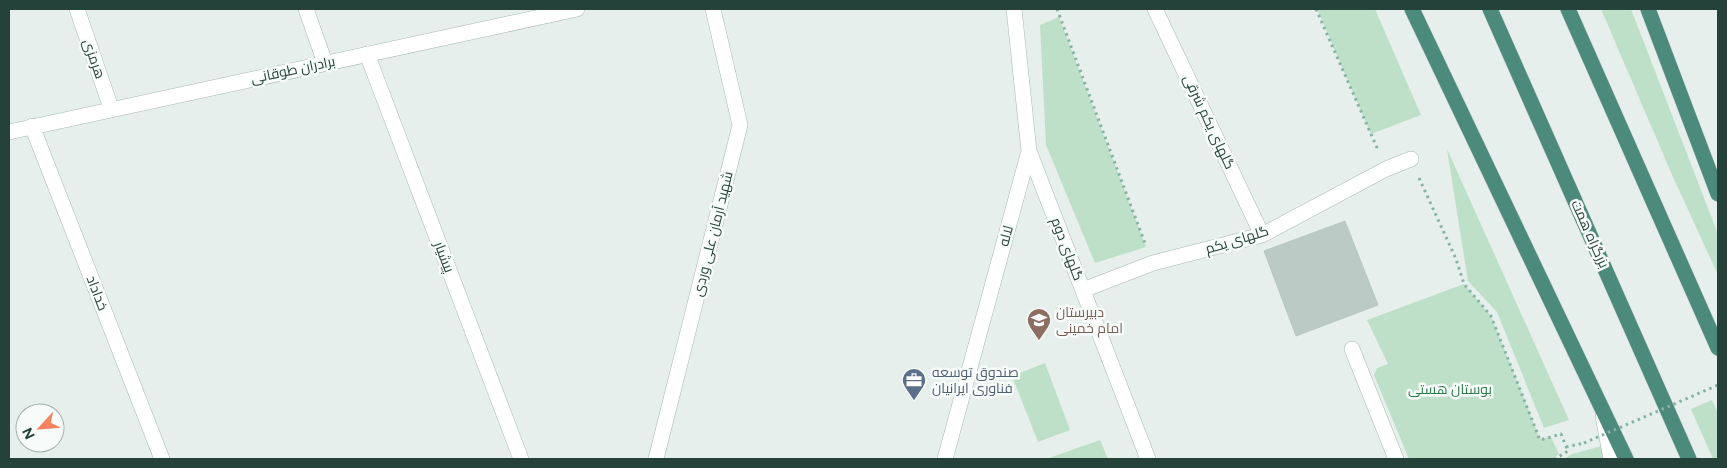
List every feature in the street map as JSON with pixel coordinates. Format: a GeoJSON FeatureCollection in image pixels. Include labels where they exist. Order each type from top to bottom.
{"type":"FeatureCollection","features":[{"type":"Feature","properties":{"kind":"highway"},"geometry":{"type":"LineString","coordinates":[[1412,9],[1626,459]]}},
{"type":"Feature","properties":{"kind":"highway","name":"بزرگراه همت"},"geometry":{"type":"LineString","coordinates":[[1490,9],[1689,459]]}},
{"type":"Feature","properties":{"kind":"highway"},"geometry":{"type":"LineString","coordinates":[[1568,9],[1718,348]]}},
{"type":"Feature","properties":{"kind":"highway"},"geometry":{"type":"LineString","coordinates":[[1648,9],[1718,194]]}},
{"type":"Feature","properties":{"kind":"street","name":"هرمزی"},"geometry":{"type":"LineString","coordinates":[[76,9],[111,108]]}},
{"type":"Feature","properties":{"kind":"street"},"geometry":{"type":"LineString","coordinates":[[306,9],[326,63]]}},
{"type":"Feature","properties":{"kind":"street","name":"برادران طوقانی"},"geometry":{"type":"LineString","coordinates":[[9,132],[111,108],[366,54],[534,13],[577,9]]}},
{"type":"Feature","properties":{"kind":"street","name":"شهید آرمان علی وردی"},"geometry":{"type":"LineString","coordinates":[[656,459],[740,125],[713,9]]}},
{"type":"Feature","properties":{"kind":"street","name":"لاله"},"geometry":{"type":"LineString","coordinates":[[945,459],[1029,151],[1014,9]]}},
{"type":"Feature","properties":{"kind":"street","name":"گلهای یکم شرقی"},"geometry":{"type":"LineString","coordinates":[[1156,9],[1262,235]]}},
{"type":"Feature","properties":{"kind":"street","name":"پیشیار"},"geometry":{"type":"LineString","coordinates":[[366,54],[521,459]]}},
{"type":"Feature","properties":{"kind":"street","name":"خداداد"},"geometry":{"type":"LineString","coordinates":[[32,126],[162,459]]}},
{"type":"Feature","properties":{"kind":"street","name":"گلهای دوم"},"geometry":{"type":"LineString","coordinates":[[1029,151],[1148,459]]}},
{"type":"Feature","properties":{"kind":"street","name":"گلهای یکم"},"geometry":{"type":"LineString","coordinates":[[1083,290],[1153,262],[1262,235],[1386,169],[1411,159]]}},
{"type":"Feature","properties":{"kind":"street"},"geometry":{"type":"LineString","coordinates":[[1352,349],[1396,459]]}},
{"type":"Feature","properties":{"kind":"street"},"geometry":{"type":"LineString","coordinates":[[1602,407],[1611,459]]}},
{"type":"Feature","properties":{"kind":"path"},"geometry":{"type":"LineString","coordinates":[[1056,9],[1153,262]]}},
{"type":"Feature","properties":{"kind":"path"},"geometry":{"type":"LineString","coordinates":[[1316,9],[1386,169]]}},
{"type":"Feature","properties":{"kind":"path"},"geometry":{"type":"LineString","coordinates":[[1411,159],[1456,260],[1464,284],[1491,316],[1540,440],[1560,434],[1568,451],[1555,459]]}},
{"type":"Feature","properties":{"kind":"path"},"geometry":{"type":"LineString","coordinates":[[1566,447],[1584,444],[1718,385]]}},
{"type":"Feature","properties":{"kind":"green space"},"geometry":{"type":"Polygon","coordinates":[[[1317,9],[1375,9],[1421,115],[1371,134],[1317,9]]]}},
{"type":"Feature","properties":{"kind":"green space"},"geometry":{"type":"Polygon","coordinates":[[[1601,9],[1631,9],[1718,234],[1718,275],[1673,177],[1601,9]]]}},
{"type":"Feature","properties":{"kind":"green space"},"geometry":{"type":"Polygon","coordinates":[[[1059,17],[1146,247],[1095,263],[1046,145],[1040,25],[1059,17]]]}},
{"type":"Feature","properties":{"kind":"green space"},"geometry":{"type":"Polygon","coordinates":[[[1447,149],[1569,420],[1544,428],[1497,312],[1468,281],[1447,149]]]}},
{"type":"Feature","properties":{"kind":"green space","name":"بوستان هستی"},"geometry":{"type":"Polygon","coordinates":[[[1464,284],[1491,316],[1540,439],[1551,437],[1559,454],[1553,459],[1409,459],[1374,375],[1377,368],[1388,364],[1367,320],[1464,284]]]}},
{"type":"Feature","properties":{"kind":"green space"},"geometry":{"type":"Polygon","coordinates":[[[1045,363],[1070,430],[1038,442],[1012,376],[1045,363]]]}},
{"type":"Feature","properties":{"kind":"green space"},"geometry":{"type":"Polygon","coordinates":[[[1712,400],[1718,414],[1718,459],[1713,459],[1691,409],[1712,400]]]}},
{"type":"Feature","properties":{"kind":"green space"},"geometry":{"type":"Polygon","coordinates":[[[1100,440],[1108,459],[1046,459],[1100,440]]]}},
{"type":"Feature","properties":{"kind":"green space"},"geometry":{"type":"Polygon","coordinates":[[[1602,446],[1605,459],[1564,459],[1572,454],[1602,446]]]}},
{"type":"Feature","properties":{"kind":"building"},"geometry":{"type":"Polygon","coordinates":[[[1345,221],[1378,305],[1296,336],[1264,251],[1345,221]]]}},
{"type":"Feature","properties":{"kind":"place","name":"دبیرستان امام خمینی"},"geometry":{"type":"Point","coordinates":[1039,341]}},
{"type":"Feature","properties":{"kind":"place","name":"صندوق توسعه فناوری ایرانیان"},"geometry":{"type":"Point","coordinates":[914,401]}}]}
